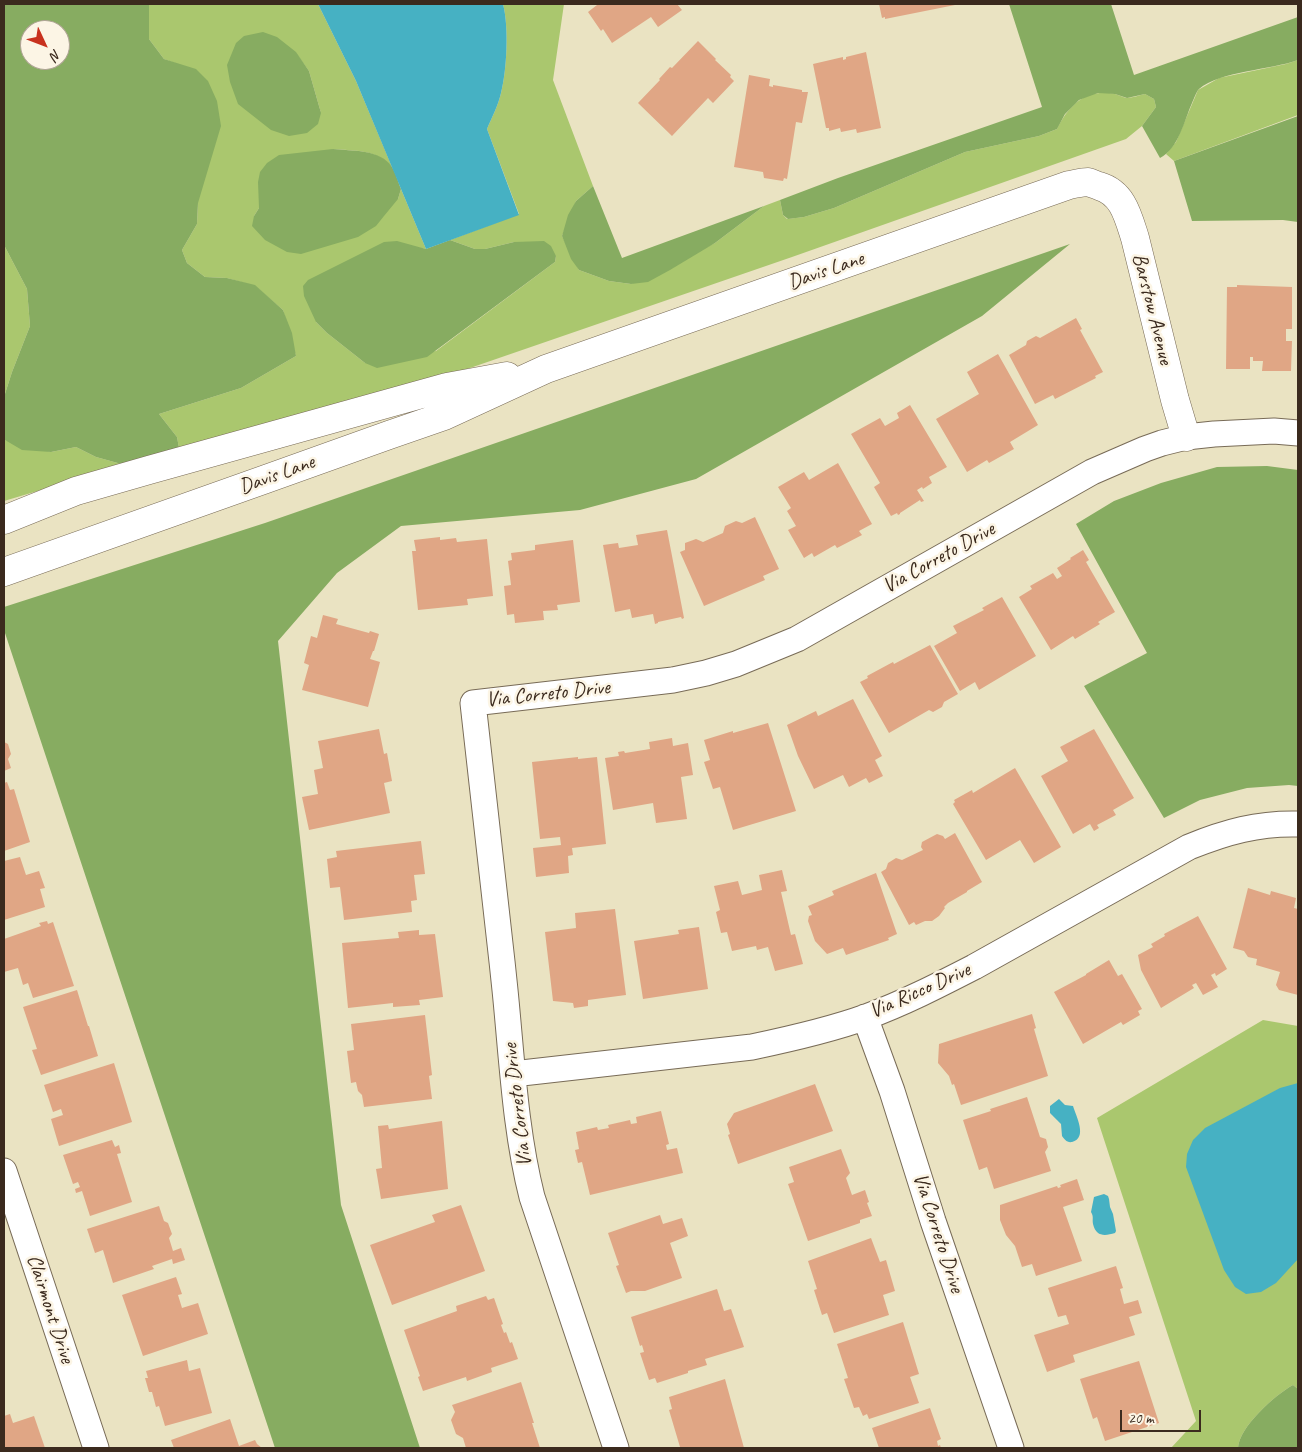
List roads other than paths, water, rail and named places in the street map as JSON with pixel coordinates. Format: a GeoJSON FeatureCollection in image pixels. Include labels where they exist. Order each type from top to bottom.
{"type":"FeatureCollection","features":[{"type":"Feature","properties":{"kind":"street","name":"Davis Lane"},"geometry":{"type":"LineString","coordinates":[[4,572],[444,416],[546,369],[1069,185],[1088,182],[1107,188]]}},
{"type":"Feature","properties":{"kind":"street","name":"Barstow Avenue"},"geometry":{"type":"LineString","coordinates":[[1107,188],[1117,196],[1128,214],[1186,437]]}},
{"type":"Feature","properties":{"kind":"street","name":"Davis Lane"},"geometry":{"type":"LineString","coordinates":[[4,520],[76,491],[158,467],[447,387],[546,369]]}},
{"type":"Feature","properties":{"kind":"street","name":"Via Correto Drive"},"geometry":{"type":"LineString","coordinates":[[616,1448],[532,1197],[525,1170],[519,1131],[500,935],[474,703],[673,680],[736,664],[766,653],[797,638],[1092,472],[1145,449],[1186,437],[1243,432],[1298,432]]}},
{"type":"Feature","properties":{"kind":"street","name":"Via Ricco Drive"},"geometry":{"type":"LineString","coordinates":[[513,1074],[752,1047],[785,1040],[865,1017],[941,985],[1189,847],[1224,834],[1256,826],[1298,824]]}},
{"type":"Feature","properties":{"kind":"street","name":"Via Correto Drive"},"geometry":{"type":"LineString","coordinates":[[865,1017],[892,1091],[933,1221],[1011,1448]]}},
{"type":"Feature","properties":{"kind":"street","name":"Clairmont Drive"},"geometry":{"type":"LineString","coordinates":[[4,1171],[96,1448]]}},
{"type":"Feature","properties":{"kind":"water"},"geometry":{"type":"Polygon","coordinates":[[[318,4],[503,4],[507,36],[505,73],[500,98],[487,129],[519,215],[426,249],[356,81],[318,4]]]}},
{"type":"Feature","properties":{"kind":"water"},"geometry":{"type":"Polygon","coordinates":[[[1298,1083],[1298,1259],[1276,1283],[1261,1292],[1246,1294],[1235,1287],[1224,1270],[1186,1167],[1187,1154],[1193,1140],[1205,1128],[1280,1088],[1298,1083]]]}},
{"type":"Feature","properties":{"kind":"water"},"geometry":{"type":"Polygon","coordinates":[[[1059,1099],[1065,1105],[1073,1106],[1080,1126],[1077,1140],[1072,1142],[1067,1141],[1062,1136],[1061,1124],[1050,1113],[1050,1106],[1059,1099]]]}},
{"type":"Feature","properties":{"kind":"water"},"geometry":{"type":"Polygon","coordinates":[[[1104,1194],[1109,1199],[1116,1231],[1108,1235],[1096,1231],[1091,1212],[1094,1197],[1104,1194]]]}}]}
